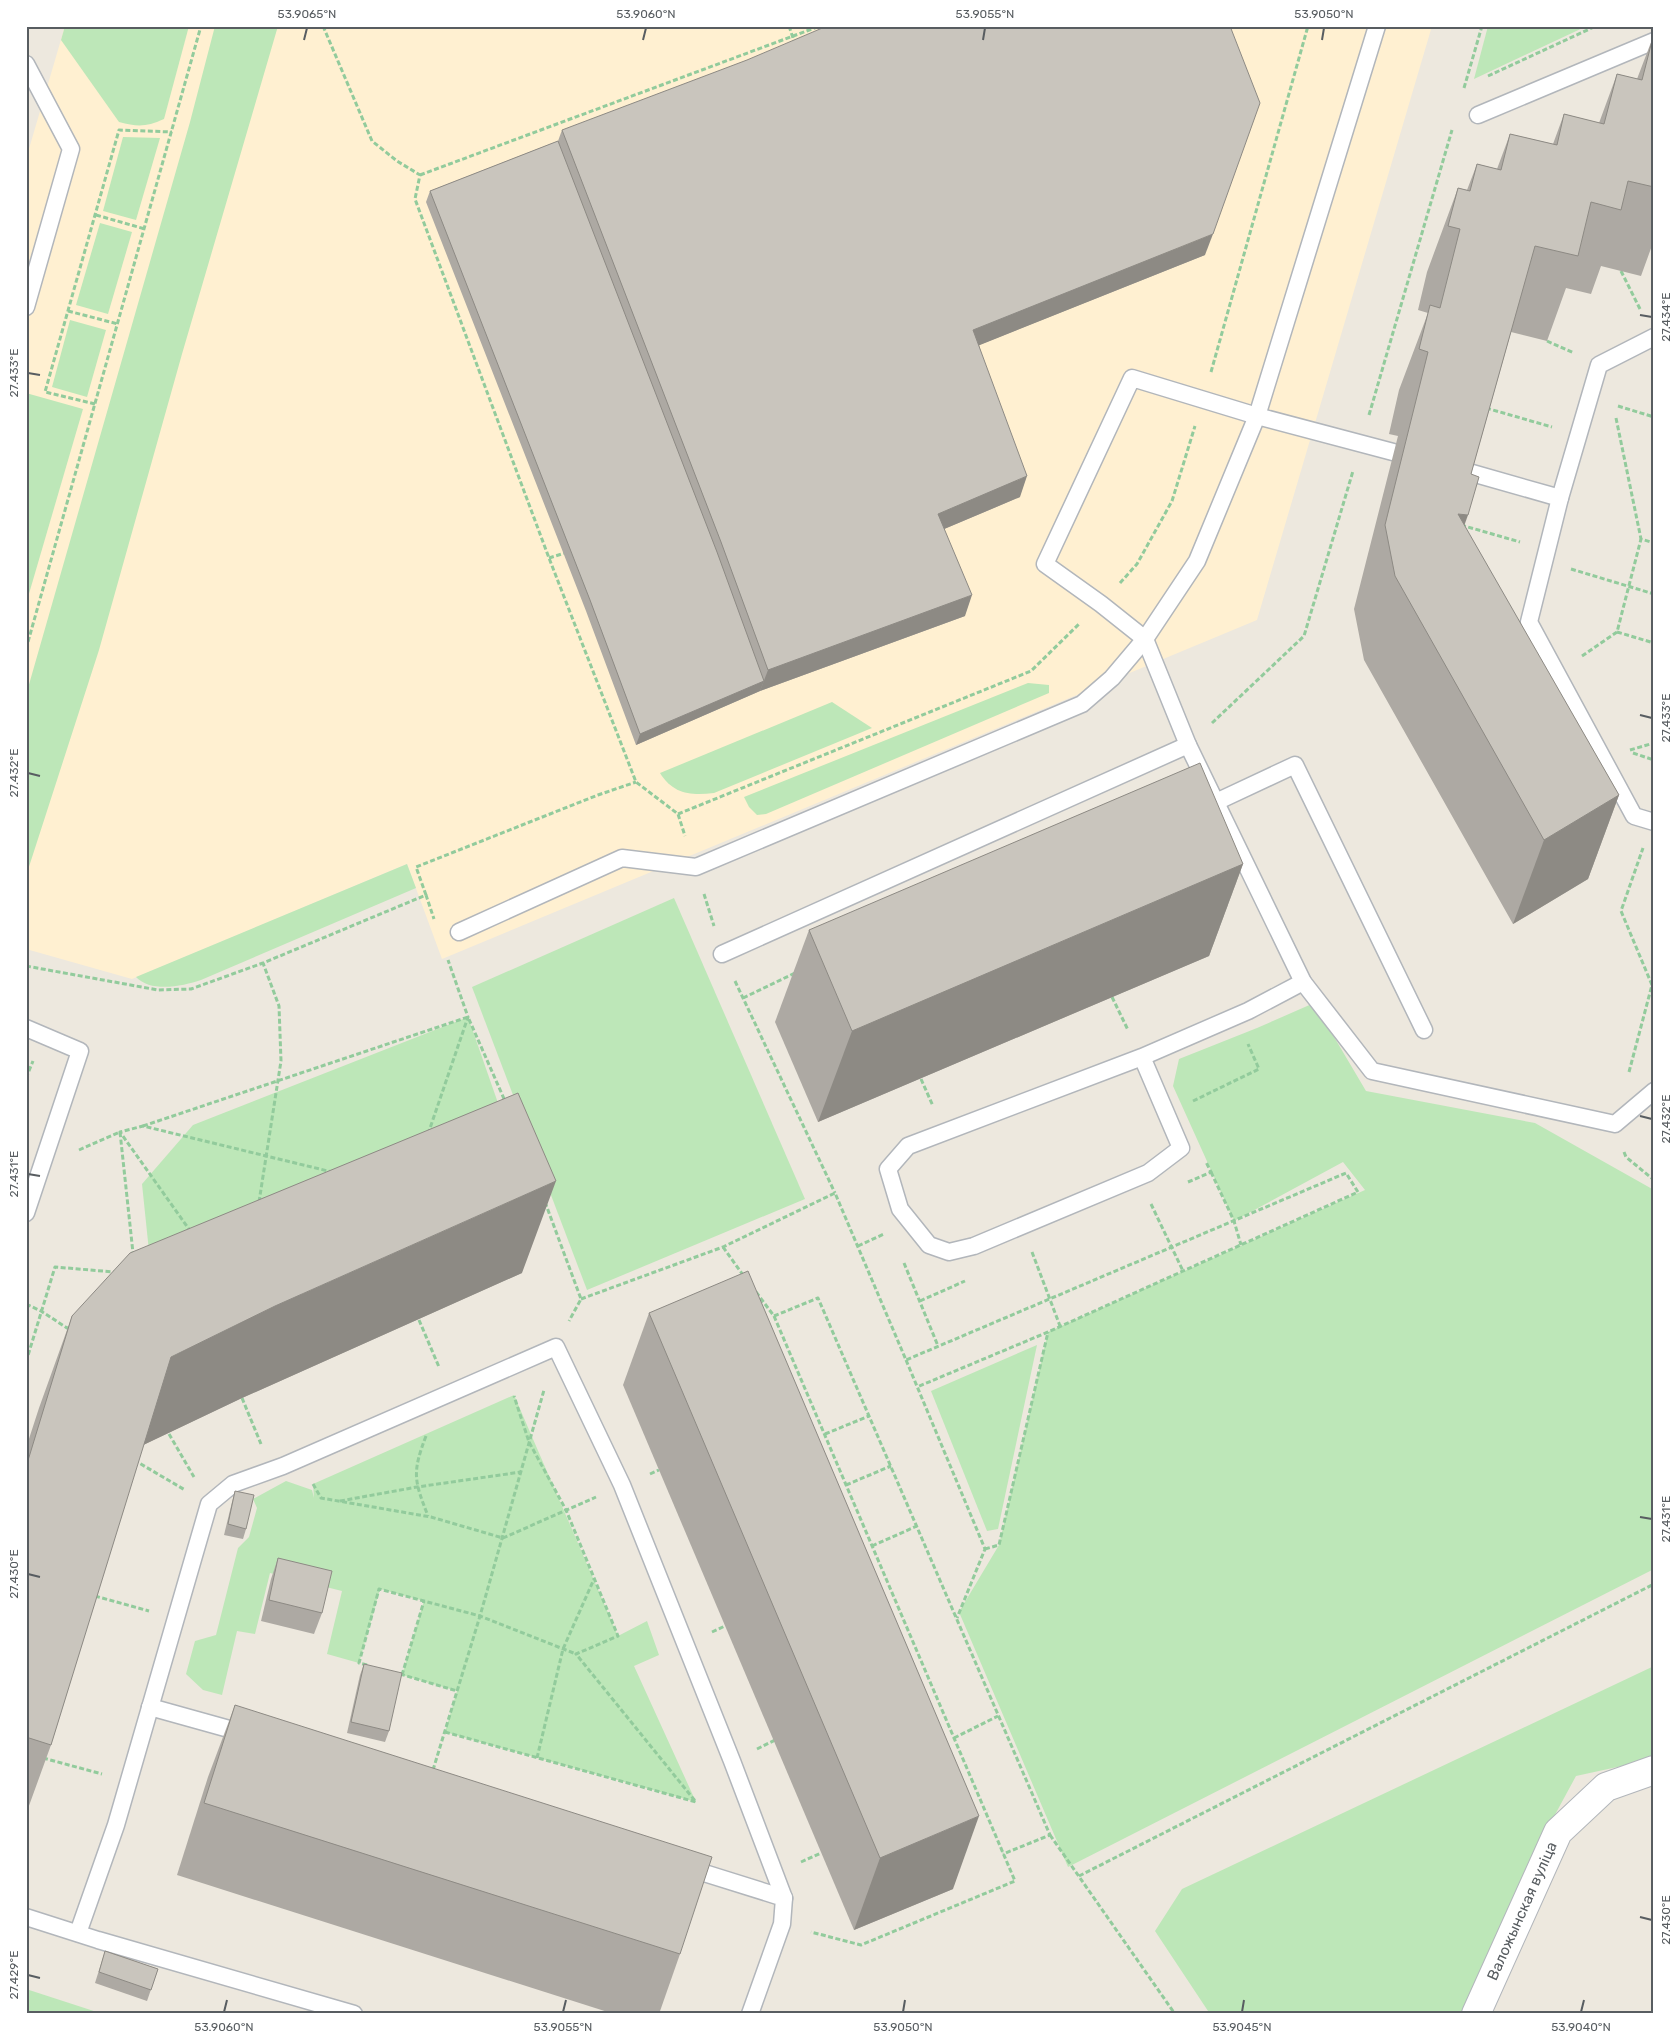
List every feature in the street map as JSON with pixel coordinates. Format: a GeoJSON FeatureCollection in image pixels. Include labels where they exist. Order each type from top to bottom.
{"type":"FeatureCollection","features":[{"type":"Feature","properties":{"kind":"street","name":"Валожынская вуліца"},"geometry":{"type":"LineString","coordinates":[[1476,2014],[1558,1832],[1606,1787],[1654,1770]]}},
{"type":"Feature","properties":{"kind":"lane"},"geometry":{"type":"LineString","coordinates":[[459,932],[622,858],[696,867],[1082,704],[1112,678],[1145,639],[1197,561],[1257,416],[1377,26]]}},
{"type":"Feature","properties":{"kind":"lane"},"geometry":{"type":"LineString","coordinates":[[1478,115],[1654,41]]}},
{"type":"Feature","properties":{"kind":"lane"},"geometry":{"type":"LineString","coordinates":[[26,64],[71,149],[26,307]]}},
{"type":"Feature","properties":{"kind":"lane"},"geometry":{"type":"LineString","coordinates":[[1653,337],[1599,365],[1560,498],[1529,622],[1634,816],[1653,822]]}},
{"type":"Feature","properties":{"kind":"lane"},"geometry":{"type":"LineString","coordinates":[[1393,452],[1257,416],[1132,378],[1045,564],[1101,604],[1145,639],[1188,745],[1303,982],[1372,1071],[1615,1124],[1654,1092]]}},
{"type":"Feature","properties":{"kind":"lane"},"geometry":{"type":"LineString","coordinates":[[1465,472],[1560,498]]}},
{"type":"Feature","properties":{"kind":"lane"},"geometry":{"type":"LineString","coordinates":[[722,954],[1188,745]]}},
{"type":"Feature","properties":{"kind":"lane"},"geometry":{"type":"LineString","coordinates":[[1216,802],[1295,765],[1424,1030]]}},
{"type":"Feature","properties":{"kind":"lane"},"geometry":{"type":"LineString","coordinates":[[1142,1056],[1181,1148],[1148,1173],[974,1246],[949,1252],[929,1245],[900,1209],[888,1169],[908,1146],[1142,1056],[1248,1011],[1303,982]]}},
{"type":"Feature","properties":{"kind":"lane"},"geometry":{"type":"LineString","coordinates":[[26,1028],[80,1051],[26,1213]]}},
{"type":"Feature","properties":{"kind":"lane"},"geometry":{"type":"LineString","coordinates":[[78,1933],[116,1825],[210,1504],[233,1484],[277,1468],[556,1347],[622,1485],[732,1761],[784,1898],[782,1924],[750,2014]]}},
{"type":"Feature","properties":{"kind":"lane"},"geometry":{"type":"LineString","coordinates":[[150,1707],[260,1738]]}},
{"type":"Feature","properties":{"kind":"lane"},"geometry":{"type":"LineString","coordinates":[[669,1862],[784,1898]]}},
{"type":"Feature","properties":{"kind":"lane"},"geometry":{"type":"LineString","coordinates":[[26,1918],[354,2014]]}},
{"type":"Feature","properties":{"kind":"path"},"geometry":{"type":"LineString","coordinates":[[26,649],[202,26]]}},
{"type":"Feature","properties":{"kind":"path"},"geometry":{"type":"LineString","coordinates":[[322,26],[372,140],[396,161],[420,175]]}},
{"type":"Feature","properties":{"kind":"path"},"geometry":{"type":"LineString","coordinates":[[789,26],[797,50]]}},
{"type":"Feature","properties":{"kind":"path"},"geometry":{"type":"LineString","coordinates":[[420,175],[820,26]]}},
{"type":"Feature","properties":{"kind":"path"},"geometry":{"type":"LineString","coordinates":[[1462,96],[1482,26]]}},
{"type":"Feature","properties":{"kind":"path"},"geometry":{"type":"LineString","coordinates":[[1482,79],[1596,26]]}},
{"type":"Feature","properties":{"kind":"path"},"geometry":{"type":"LineString","coordinates":[[1464,87],[1473,83]]}},
{"type":"Feature","properties":{"kind":"path"},"geometry":{"type":"LineString","coordinates":[[1188,745],[1304,636],[1454,125]]}},
{"type":"Feature","properties":{"kind":"path"},"geometry":{"type":"LineString","coordinates":[[95,404],[45,392],[119,130],[173,132]]}},
{"type":"Feature","properties":{"kind":"path"},"geometry":{"type":"LineString","coordinates":[[420,175],[415,199],[549,558],[636,782],[678,814],[722,954],[835,1192]]}},
{"type":"Feature","properties":{"kind":"path"},"geometry":{"type":"LineString","coordinates":[[96,215],[145,229]]}},
{"type":"Feature","properties":{"kind":"path"},"geometry":{"type":"LineString","coordinates":[[1621,271],[1653,337]]}},
{"type":"Feature","properties":{"kind":"path"},"geometry":{"type":"LineString","coordinates":[[68,311],[118,324]]}},
{"type":"Feature","properties":{"kind":"path"},"geometry":{"type":"LineString","coordinates":[[1613,404],[1654,417]]}},
{"type":"Feature","properties":{"kind":"path"},"geometry":{"type":"LineString","coordinates":[[1483,407],[1578,435]]}},
{"type":"Feature","properties":{"kind":"path"},"geometry":{"type":"LineString","coordinates":[[1577,660],[1617,632],[1641,539],[1615,414]]}},
{"type":"Feature","properties":{"kind":"path"},"geometry":{"type":"LineString","coordinates":[[1459,524],[1546,550]]}},
{"type":"Feature","properties":{"kind":"path"},"geometry":{"type":"LineString","coordinates":[[1641,539],[1654,543]]}},
{"type":"Feature","properties":{"kind":"path"},"geometry":{"type":"LineString","coordinates":[[549,558],[565,553]]}},
{"type":"Feature","properties":{"kind":"path"},"geometry":{"type":"LineString","coordinates":[[1566,577],[1568,568],[1654,594]]}},
{"type":"Feature","properties":{"kind":"path"},"geometry":{"type":"LineString","coordinates":[[1617,632],[1654,643]]}},
{"type":"Feature","properties":{"kind":"path"},"geometry":{"type":"LineString","coordinates":[[1654,743],[1627,751],[1654,760]]}},
{"type":"Feature","properties":{"kind":"path"},"geometry":{"type":"LineString","coordinates":[[436,923],[416,868],[598,795],[636,782]]}},
{"type":"Feature","properties":{"kind":"path"},"geometry":{"type":"LineString","coordinates":[[1653,822],[1621,911],[1652,985],[1615,1124],[1626,1157],[1654,1180]]}},
{"type":"Feature","properties":{"kind":"path"},"geometry":{"type":"LineString","coordinates":[[26,966],[158,990],[191,989],[263,963],[426,895]]}},
{"type":"Feature","properties":{"kind":"path"},"geometry":{"type":"LineString","coordinates":[[445,951],[468,1017],[506,1103]]}},
{"type":"Feature","properties":{"kind":"path"},"geometry":{"type":"LineString","coordinates":[[257,1211],[280,1061],[279,1006],[263,963]]}},
{"type":"Feature","properties":{"kind":"path"},"geometry":{"type":"LineString","coordinates":[[743,998],[797,972]]}},
{"type":"Feature","properties":{"kind":"path"},"geometry":{"type":"LineString","coordinates":[[1112,997],[1142,1056]]}},
{"type":"Feature","properties":{"kind":"path"},"geometry":{"type":"LineString","coordinates":[[42,1166],[120,1132],[143,1126],[468,1017]]}},
{"type":"Feature","properties":{"kind":"path"},"geometry":{"type":"LineString","coordinates":[[427,1134],[468,1017]]}},
{"type":"Feature","properties":{"kind":"path"},"geometry":{"type":"LineString","coordinates":[[143,1126],[334,1172]]}},
{"type":"Feature","properties":{"kind":"path"},"geometry":{"type":"LineString","coordinates":[[120,1132],[196,1238]]}},
{"type":"Feature","properties":{"kind":"path"},"geometry":{"type":"LineString","coordinates":[[120,1132],[133,1255]]}},
{"type":"Feature","properties":{"kind":"path"},"geometry":{"type":"LineString","coordinates":[[1211,1172],[1234,1221],[1241,1245]]}},
{"type":"Feature","properties":{"kind":"path"},"geometry":{"type":"LineString","coordinates":[[917,1388],[1048,1332],[1358,1192],[1346,1173]]}},
{"type":"Feature","properties":{"kind":"path"},"geometry":{"type":"LineString","coordinates":[[431,1776],[503,1538],[556,1347],[581,1299],[542,1193]]}},
{"type":"Feature","properties":{"kind":"path"},"geometry":{"type":"LineString","coordinates":[[1149,1199],[1170,1247],[1183,1271]]}},
{"type":"Feature","properties":{"kind":"path"},"geometry":{"type":"LineString","coordinates":[[858,1246],[891,1230]]}},
{"type":"Feature","properties":{"kind":"path"},"geometry":{"type":"LineString","coordinates":[[723,1247],[745,1278]]}},
{"type":"Feature","properties":{"kind":"path"},"geometry":{"type":"LineString","coordinates":[[1032,1251],[1060,1326]]}},
{"type":"Feature","properties":{"kind":"path"},"geometry":{"type":"LineString","coordinates":[[902,1256],[938,1346]]}},
{"type":"Feature","properties":{"kind":"path"},"geometry":{"type":"LineString","coordinates":[[26,1362],[55,1267],[117,1272]]}},
{"type":"Feature","properties":{"kind":"path"},"geometry":{"type":"LineString","coordinates":[[751,1285],[774,1316],[1015,1881],[861,1945],[782,1924]]}},
{"type":"Feature","properties":{"kind":"path"},"geometry":{"type":"LineString","coordinates":[[774,1316],[818,1298],[1050,1835],[1175,2014]]}},
{"type":"Feature","properties":{"kind":"path"},"geometry":{"type":"LineString","coordinates":[[26,1304],[42,1311],[67,1328],[76,1326]]}},
{"type":"Feature","properties":{"kind":"path"},"geometry":{"type":"LineString","coordinates":[[419,1320],[450,1393]]}},
{"type":"Feature","properties":{"kind":"path"},"geometry":{"type":"LineString","coordinates":[[986,1549],[999,1545],[1048,1332]]}},
{"type":"Feature","properties":{"kind":"path"},"geometry":{"type":"LineString","coordinates":[[906,1360],[986,1549],[956,1618]]}},
{"type":"Feature","properties":{"kind":"path"},"geometry":{"type":"LineString","coordinates":[[505,1399],[514,1396],[529,1442],[566,1510],[618,1636],[576,1654]]}},
{"type":"Feature","properties":{"kind":"path"},"geometry":{"type":"LineString","coordinates":[[242,1398],[277,1468],[313,1484],[321,1498],[429,1517],[503,1538],[622,1485]]}},
{"type":"Feature","properties":{"kind":"path"},"geometry":{"type":"LineString","coordinates":[[825,1434],[869,1416]]}},
{"type":"Feature","properties":{"kind":"path"},"geometry":{"type":"LineString","coordinates":[[169,1434],[210,1504]]}},
{"type":"Feature","properties":{"kind":"path"},"geometry":{"type":"LineString","coordinates":[[418,1438],[426,1434],[417,1461],[417,1487],[429,1517]]}},
{"type":"Feature","properties":{"kind":"path"},"geometry":{"type":"LineString","coordinates":[[133,1460],[210,1504]]}},
{"type":"Feature","properties":{"kind":"path"},"geometry":{"type":"LineString","coordinates":[[846,1485],[891,1466]]}},
{"type":"Feature","properties":{"kind":"path"},"geometry":{"type":"LineString","coordinates":[[337,1501],[521,1472]]}},
{"type":"Feature","properties":{"kind":"path"},"geometry":{"type":"LineString","coordinates":[[313,1484],[322,1480]]}},
{"type":"Feature","properties":{"kind":"path"},"geometry":{"type":"LineString","coordinates":[[872,1546],[917,1526]]}},
{"type":"Feature","properties":{"kind":"path"},"geometry":{"type":"LineString","coordinates":[[537,1758],[563,1650],[594,1579]]}},
{"type":"Feature","properties":{"kind":"path"},"geometry":{"type":"LineString","coordinates":[[1079,1876],[1654,1584]]}},
{"type":"Feature","properties":{"kind":"path"},"geometry":{"type":"LineString","coordinates":[[368,1665],[360,1663],[379,1589],[480,1616],[576,1654],[696,1802],[444,1732]]}},
{"type":"Feature","properties":{"kind":"path"},"geometry":{"type":"LineString","coordinates":[[92,1595],[176,1618]]}},
{"type":"Feature","properties":{"kind":"path"},"geometry":{"type":"LineString","coordinates":[[402,1675],[424,1601]]}},
{"type":"Feature","properties":{"kind":"path"},"geometry":{"type":"LineString","coordinates":[[393,1672],[457,1691]]}},
{"type":"Feature","properties":{"kind":"path"},"geometry":{"type":"LineString","coordinates":[[954,1738],[998,1716]]}},
{"type":"Feature","properties":{"kind":"path"},"geometry":{"type":"LineString","coordinates":[[42,1758],[129,1781]]}},
{"type":"Feature","properties":{"kind":"path"},"geometry":{"type":"LineString","coordinates":[[1004,1854],[1050,1835]]}},
{"type":"Feature","properties":{"kind":"shaded area"},"geometry":{"type":"Polygon","coordinates":[[[65,26],[1432,26],[1257,620],[442,959],[407,864],[132,979],[26,949],[26,159],[65,26]]]}},
{"type":"Feature","properties":{"kind":"green space"},"geometry":{"type":"Polygon","coordinates":[[[65,26],[189,26],[164,119],[152,124],[142,125],[119,122],[61,40],[65,26]]]}},
{"type":"Feature","properties":{"kind":"green space"},"geometry":{"type":"Polygon","coordinates":[[[215,26],[278,26],[182,354],[99,650],[26,876],[26,695],[190,122],[215,26]]]}},
{"type":"Feature","properties":{"kind":"green space"},"geometry":{"type":"Polygon","coordinates":[[[1488,26],[1587,26],[1474,79],[1488,26]]]}},
{"type":"Feature","properties":{"kind":"green space"},"geometry":{"type":"Polygon","coordinates":[[[123,137],[160,138],[136,220],[103,211],[123,137]]]}},
{"type":"Feature","properties":{"kind":"green space"},"geometry":{"type":"Polygon","coordinates":[[[100,223],[132,232],[108,314],[76,305],[100,223]]]}},
{"type":"Feature","properties":{"kind":"green space"},"geometry":{"type":"Polygon","coordinates":[[[70,320],[106,330],[87,397],[52,387],[70,320]]]}},
{"type":"Feature","properties":{"kind":"green space"},"geometry":{"type":"Polygon","coordinates":[[[26,393],[83,409],[26,604],[26,393]]]}},
{"type":"Feature","properties":{"kind":"green space"},"geometry":{"type":"Polygon","coordinates":[[[1028,683],[1049,685],[1049,693],[766,814],[757,815],[749,807],[744,797],[1028,683]]]}},
{"type":"Feature","properties":{"kind":"green space"},"geometry":{"type":"Polygon","coordinates":[[[832,702],[872,728],[714,793],[690,794],[683,792],[671,785],[660,773],[832,702]]]}},
{"type":"Feature","properties":{"kind":"green space"},"geometry":{"type":"Polygon","coordinates":[[[407,864],[416,888],[201,980],[176,986],[158,987],[142,982],[136,977],[407,864]]]}},
{"type":"Feature","properties":{"kind":"green space"},"geometry":{"type":"Polygon","coordinates":[[[674,898],[805,1199],[587,1290],[472,987],[674,898]]]}},
{"type":"Feature","properties":{"kind":"green space"},"geometry":{"type":"Polygon","coordinates":[[[1314,1003],[1366,1091],[1535,1123],[1654,1190],[1654,1569],[1068,1867],[959,1612],[999,1545],[1048,1332],[1365,1190],[1343,1162],[1234,1221],[1173,1086],[1179,1059],[1314,1003]]]}},
{"type":"Feature","properties":{"kind":"green space"},"geometry":{"type":"Polygon","coordinates":[[[468,1017],[506,1126],[152,1280],[142,1184],[193,1125],[468,1017]]]}},
{"type":"Feature","properties":{"kind":"green space"},"geometry":{"type":"Polygon","coordinates":[[[1037,1345],[998,1529],[987,1531],[931,1391],[1037,1345]]]}},
{"type":"Feature","properties":{"kind":"green space"},"geometry":{"type":"Polygon","coordinates":[[[514,1395],[618,1636],[647,1621],[659,1655],[634,1666],[696,1802],[445,1732],[457,1691],[402,1675],[424,1601],[380,1589],[359,1663],[327,1654],[342,1591],[270,1573],[255,1634],[237,1631],[222,1695],[203,1690],[186,1674],[195,1641],[216,1635],[238,1548],[249,1537],[257,1508],[253,1499],[286,1481],[312,1490],[314,1498],[313,1484],[514,1395]]]}},
{"type":"Feature","properties":{"kind":"green space"},"geometry":{"type":"Polygon","coordinates":[[[1654,1666],[1654,1759],[1576,1776],[1525,1870],[1476,2014],[1210,2014],[1155,1931],[1182,1889],[1654,1666]]]}},
{"type":"Feature","properties":{"kind":"green space"},"geometry":{"type":"Polygon","coordinates":[[[26,1989],[103,2014],[26,2014],[26,1989]]]}},
{"type":"Feature","properties":{"kind":"building"},"geometry":{"type":"Polygon","coordinates":[[[827,26],[1230,26],[1260,103],[1213,234],[973,330],[1027,476],[938,514],[972,595],[768,670],[721,542],[562,130],[747,60],[827,26]]]}},
{"type":"Feature","properties":{"kind":"building"},"geometry":{"type":"Polygon","coordinates":[[[1653,37],[1654,187],[1628,181],[1621,210],[1591,202],[1578,256],[1535,246],[1471,474],[1479,477],[1468,515],[1458,514],[1619,795],[1544,840],[1395,576],[1385,525],[1428,352],[1419,349],[1430,305],[1440,308],[1460,229],[1448,226],[1458,188],[1470,191],[1477,164],[1501,170],[1510,134],[1557,145],[1564,114],[1604,124],[1617,74],[1642,80],[1653,37]]]}},
{"type":"Feature","properties":{"kind":"building"},"geometry":{"type":"Polygon","coordinates":[[[558,141],[717,552],[764,681],[640,734],[590,600],[430,191],[558,141]]]}},
{"type":"Feature","properties":{"kind":"building"},"geometry":{"type":"Polygon","coordinates":[[[1200,763],[1243,864],[852,1031],[809,930],[1200,763]]]}},
{"type":"Feature","properties":{"kind":"building"},"geometry":{"type":"Polygon","coordinates":[[[518,1093],[556,1181],[275,1306],[171,1357],[51,1745],[26,1737],[26,1467],[72,1316],[130,1253],[518,1093]]]}},
{"type":"Feature","properties":{"kind":"building"},"geometry":{"type":"Polygon","coordinates":[[[748,1271],[979,1816],[880,1858],[649,1313],[748,1271]]]}},
{"type":"Feature","properties":{"kind":"building"},"geometry":{"type":"Polygon","coordinates":[[[235,1491],[254,1495],[246,1529],[228,1524],[235,1491]]]}},
{"type":"Feature","properties":{"kind":"building"},"geometry":{"type":"Polygon","coordinates":[[[278,1558],[332,1571],[322,1613],[269,1600],[278,1558]]]}},
{"type":"Feature","properties":{"kind":"building"},"geometry":{"type":"Polygon","coordinates":[[[364,1664],[402,1673],[389,1731],[351,1722],[364,1664]]]}},
{"type":"Feature","properties":{"kind":"building"},"geometry":{"type":"Polygon","coordinates":[[[235,1705],[712,1857],[680,1954],[204,1803],[235,1705]]]}},
{"type":"Feature","properties":{"kind":"building"},"geometry":{"type":"Polygon","coordinates":[[[105,1951],[158,1969],[151,1990],[99,1972],[105,1951]]]}}]}
